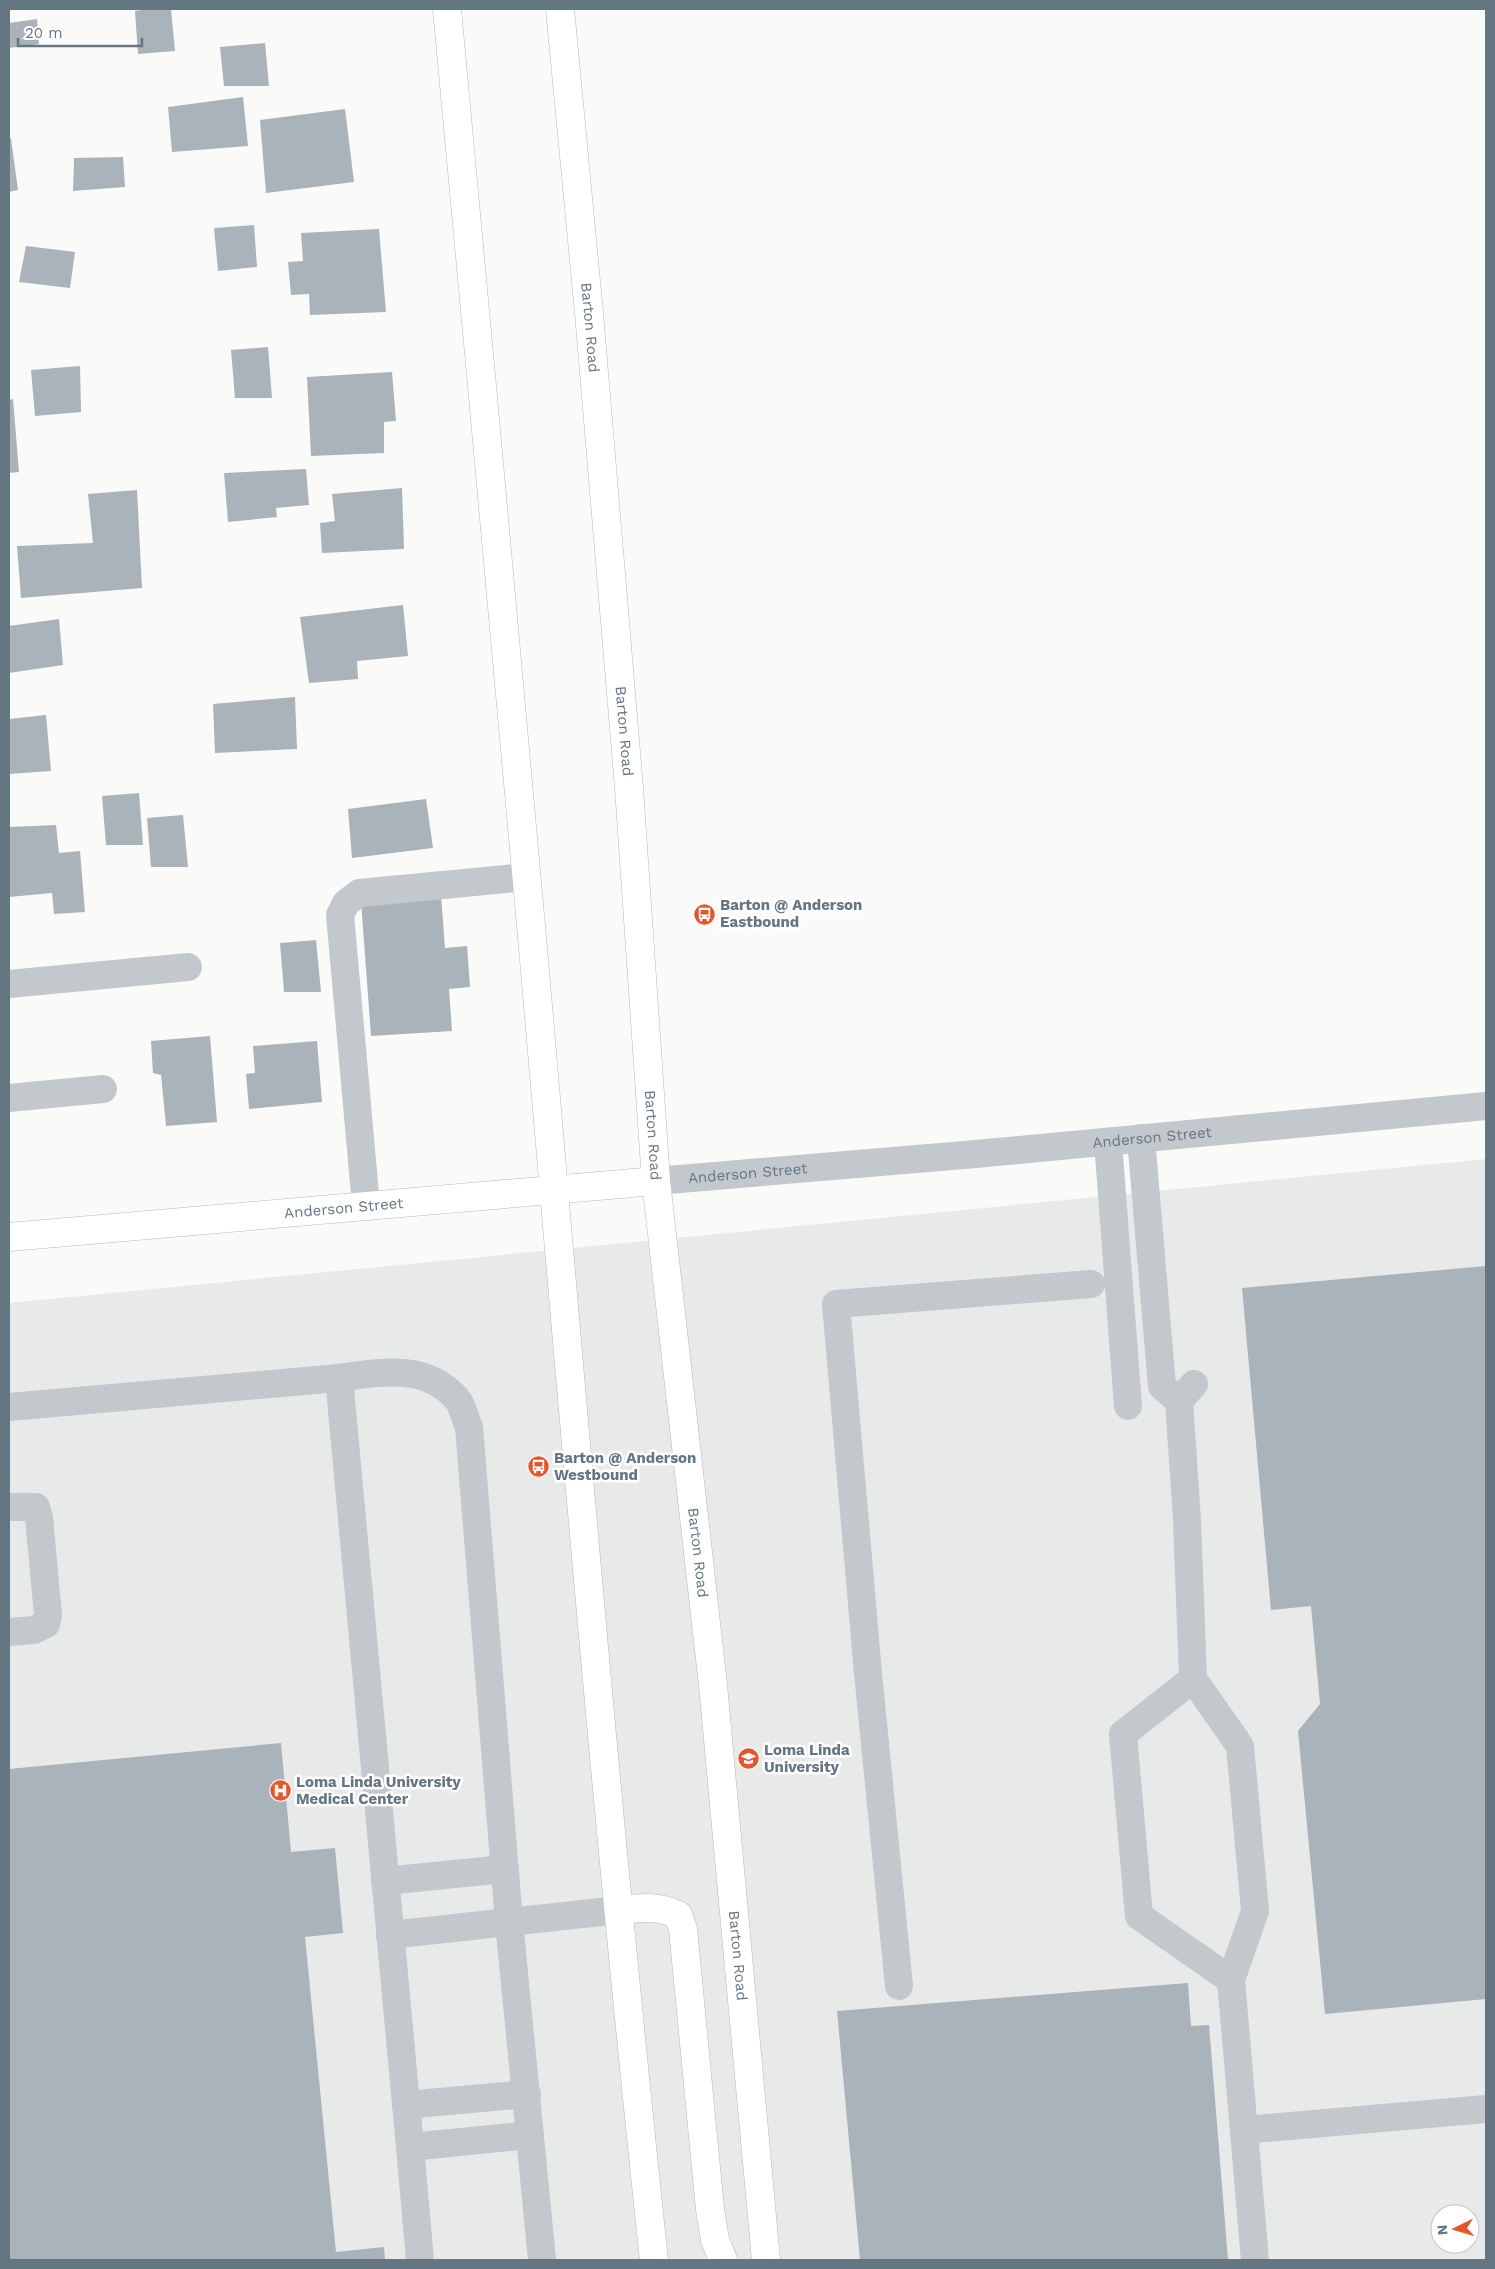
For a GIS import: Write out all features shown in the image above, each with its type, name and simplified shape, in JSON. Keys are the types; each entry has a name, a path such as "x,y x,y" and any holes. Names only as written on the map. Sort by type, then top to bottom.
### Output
{"main road":[{"path":"447,9 619,1910 654,2260"},
{"name":"Barton Road","path":"560,9 589,313 627,768 656,1180 713,1685 766,2260"},
{"name":"Anderson Street","path":"9,1237 656,1180"},
{"path":"619,1910 647,1907 665,1909 678,1915 683,1930 710,2209 715,2240 723,2260"}],"street":[{"path":"366,1205 340,915 346,903 359,893 527,877"},
{"path":"9,984 188,968"},
{"path":"9,1098 103,1089"},
{"name":"Anderson Street","path":"656,1180 1108,1142 1486,1106"},
{"path":"1141,1138 1178,1390 1187,1520 1193,1679 1240,1746 1255,1911 1232,1980 1255,2260"},
{"path":"1108,1142 1128,1406"},
{"path":"899,1986 868,1673 836,1304 1091,1284"},
{"path":"9,1407 340,1378 385,1371 428,1376 458,1399 469,1428 505,1870 542,2260"},
{"path":"340,1378 420,2260"},
{"path":"9,1507 36,1507 39,1518 48,1615 46,1624 34,1630 9,1632"},
{"path":"1193,1679 1123,1734 1139,1916 1232,1980"},
{"path":"385,1880 505,1870"},
{"path":"390,1935 619,1910"},
{"path":"406,2105 527,2094"},
{"path":"1244,2130 1486,2109"},
{"path":"410,2147 530,2135"}],"shaded area":[{"name":"Loma Linda University","path":"1486,1159 1486,2260 9,2260 9,1303"}],"building":[{"path":"171,9 175,51 138,54 135,11"},
{"path":"37,19 39,44 9,48 9,23"},
{"path":"265,43 269,86 224,86 220,47"},
{"path":"243,97 248,146 172,152 168,107"},
{"path":"345,109 354,182 266,193 260,120"},
{"path":"11,138 18,190 9,192 9,139"},
{"path":"123,157 125,187 73,191 74,158"},
{"path":"254,225 257,267 218,271 214,228"},
{"path":"379,229 386,312 310,315 309,294 291,295 288,262 303,261 301,233"},
{"path":"26,246 75,252 70,288 19,282"},
{"path":"268,347 272,398 235,398 231,350"},
{"path":"80,366 81,412 35,416 31,370"},
{"path":"392,372 396,421 384,422 384,453 311,456 307,377"},
{"path":"13,399 19,472 9,473 9,400"},
{"path":"306,469 309,505 276,508 277,517 228,522 224,473"},
{"path":"402,488 404,549 322,553 320,523 335,521 332,494"},
{"path":"137,490 142,588 21,598 17,546 93,543 88,494"},
{"path":"403,605 408,656 357,661 358,679 309,683 300,617"},
{"path":"59,619 63,665 9,673 9,626"},
{"path":"295,697 297,749 215,753 213,704"},
{"path":"46,715 51,771 9,774 9,719"},
{"path":"139,793 143,845 106,845 102,796"},
{"path":"426,799 433,848 352,858 348,809"},
{"path":"183,815 188,867 151,867 147,818"},
{"path":"56,825 59,853 80,851 85,912 54,914 52,893 9,897 9,827"},
{"path":"441,895 445,948 467,946 470,987 449,989 452,1031 371,1036 361,901"},
{"path":"316,940 321,992 284,992 280,943"},
{"path":"210,1036 217,1122 166,1126 161,1075 153,1073 151,1041"},
{"path":"317,1041 322,1102 249,1109 246,1074 255,1073 253,1046"},
{"path":"1486,1266 1486,1999 1325,2014 1298,1731 1320,1704 1311,1606 1271,1610 1242,1288"},
{"path":"281,1743 291,1852 335,1848 343,1933 305,1937 336,2252 384,2247 385,2260 9,2260 9,1769"},
{"path":"1188,1983 1191,2026 1209,2025 1228,2260 860,2260 837,2011"}],"place":[{"name":"Barton @ Anderson Eastbound","path":"704,914"},
{"name":"Barton @ Anderson Westbound","path":"538,1467"},
{"name":"Loma Linda University","path":"748,1759"},
{"name":"Loma Linda University Medical Center","path":"280,1791"}]}
